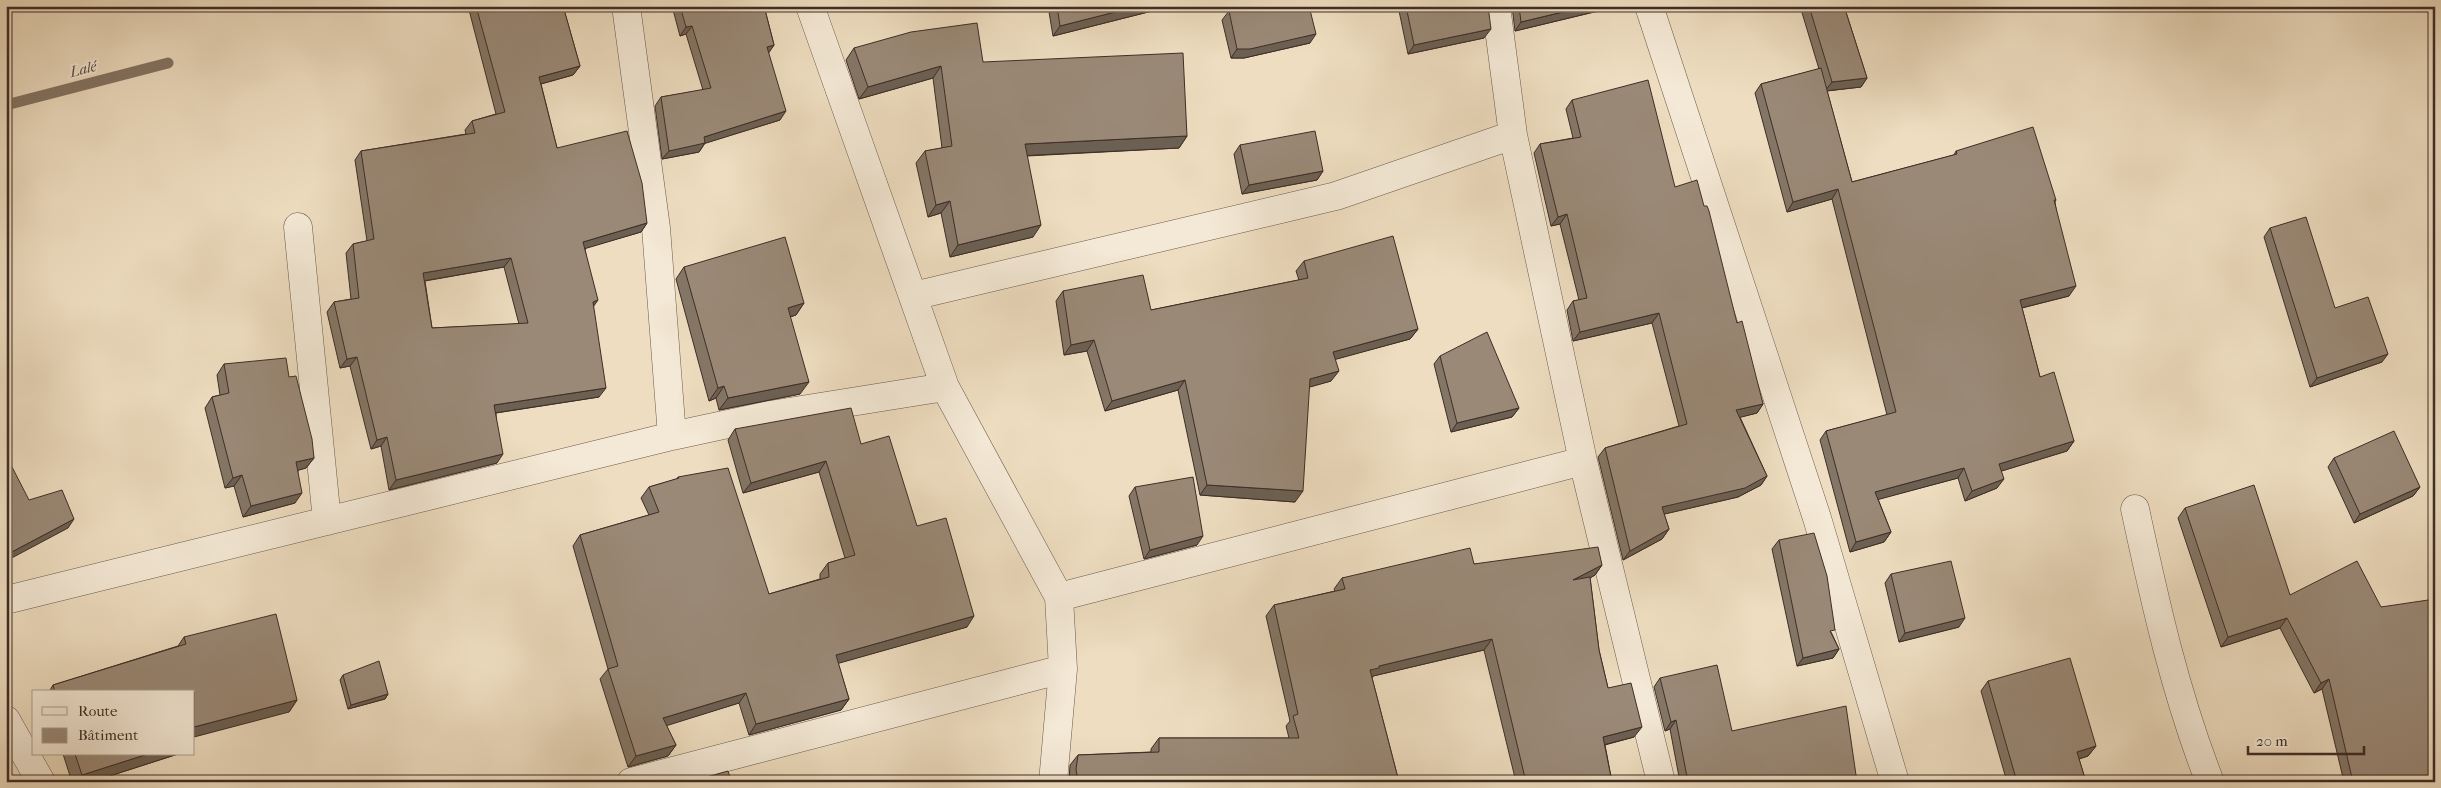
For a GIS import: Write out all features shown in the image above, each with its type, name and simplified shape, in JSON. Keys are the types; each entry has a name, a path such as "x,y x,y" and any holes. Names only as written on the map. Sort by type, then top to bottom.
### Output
{"street":[{"path":"626,6 656,228 672,436"},
{"path":"810,6 945,387 1060,597 1063,669 1053,782"},
{"path":"1496,6 1513,135 1583,461 1661,782"},
{"path":"1649,6 1817,518 1894,782"},
{"path":"913,296 1336,196 1513,135"},
{"path":"298,227 327,521"},
{"path":"6,600 672,436 770,415 945,387"},
{"path":"1060,597 1583,461"},
{"path":"2135,509 2165,645 2196,746 2210,782"},
{"path":"630,782 1063,669"},
{"path":"6,720 41,782"}],"building":[{"path":"476,6 563,6 580,66 539,77 557,148 627,131 642,183 647,223 583,242 598,300 593,302 606,388 494,405 503,454 396,480 387,437 377,440 357,357 347,359 334,302 359,298 353,244 374,239 361,151 475,133 472,121 505,112","holes":["511,258 528,323 432,328 423,273"]},
{"path":"680,6 764,6 774,45 767,47 786,111 704,137 705,143 669,151 661,97 711,88 692,26 686,27"},
{"path":"1057,6 1139,6 1060,26"},
{"path":"1249,6 1309,6 1316,34 1250,49 1237,49 1229,11"},
{"path":"1406,6 1488,6 1491,29 1414,45"},
{"path":"1519,6 1588,6 1521,22"},
{"path":"1809,6 1844,6 1867,78 1832,82"},
{"path":"977,23 983,62 1183,53 1187,136 1025,144 1041,225 958,245 950,201 936,205 925,151 952,146 941,66 868,87 854,48 911,32"},
{"path":"1821,68 1852,182 1957,154 1956,151 2033,127 2056,200 2054,200 2076,286 2020,300 2040,377 2054,372 2074,441 1999,464 2004,479 1972,491 1964,468 1875,492 1891,532 1856,542 1826,431 1896,412 1838,189 1793,202 1761,84"},
{"path":"1648,80 1675,187 1697,180 1704,206 1707,206 1709,211 1737,323 1742,321 1763,404 1736,410 1767,476 1745,488 1662,507 1669,529 1630,551 1605,448 1687,424 1659,313 1580,332 1573,301 1587,298 1567,214 1558,217 1540,144 1581,137 1572,100"},
{"path":"1315,131 1323,171 1249,185 1240,145"},
{"path":"2306,217 2335,308 2368,297 2388,354 2317,378 2270,228"},
{"path":"1393,236 1418,329 1333,352 1339,371 1310,379 1303,491 1207,485 1185,380 1112,401 1094,340 1071,345 1063,291 1143,275 1151,310 1308,278 1304,261"},
{"path":"785,237 804,303 788,308 809,382 728,398 724,386 718,388 684,267"},
{"path":"1487,332 1519,408 1457,423 1440,356"},
{"path":"286,358 289,377 296,376 312,439 314,458 296,462 302,493 251,506 242,475 233,478 212,397 229,393 224,364"},
{"path":"851,408 861,444 889,436 917,526 946,518 974,616 836,655 849,699 756,724 746,693 663,718 676,745 636,756 608,669 618,666 580,535 659,512 649,487 678,477 728,468 769,594 829,577 828,563 855,555 826,461 751,483 735,429"},
{"path":"2394,431 2420,487 2360,514 2334,458"},
{"path":"11,465 29,500 62,490 74,519 6,555 6,468"},
{"path":"1193,477 1203,536 1150,550 1135,487"},
{"path":"2254,485 2290,595 2357,561 2381,607 2435,599 2435,782 2353,782 2329,679 2321,683 2287,618 2228,637 2185,508"},
{"path":"1814,533 1827,576 1835,630 1830,631 1839,649 1803,658 1779,540"},
{"path":"1598,547 1602,565 1573,580 1590,577 1599,650 1608,688 1631,683 1642,727 1603,737 1612,782 1526,782 1492,639 1379,666 1379,668 1370,670 1399,782 1078,782 1076,769 1078,755 1159,752 1159,738 1299,738 1293,716 1298,714 1274,605 1345,589 1342,578 1470,548 1474,564"},
{"path":"1951,561 1965,618 1905,633 1891,574"},
{"path":"276,614 297,700 195,727 195,690 54,690 53,685 186,644 184,637"},
{"path":"2070,658 2096,746 2077,752 2086,782 2017,782 1988,681"},
{"path":"379,661 388,694 351,705 343,675"},
{"path":"1717,665 1732,731 1846,706 1857,782 1688,782 1676,720 1671,722 1660,678"},
{"path":"76,756 142,756 82,775"},
{"path":"728,771 732,782 689,782"}],"waterway":[{"name":"Lalé","path":"6,105 168,63"}]}
